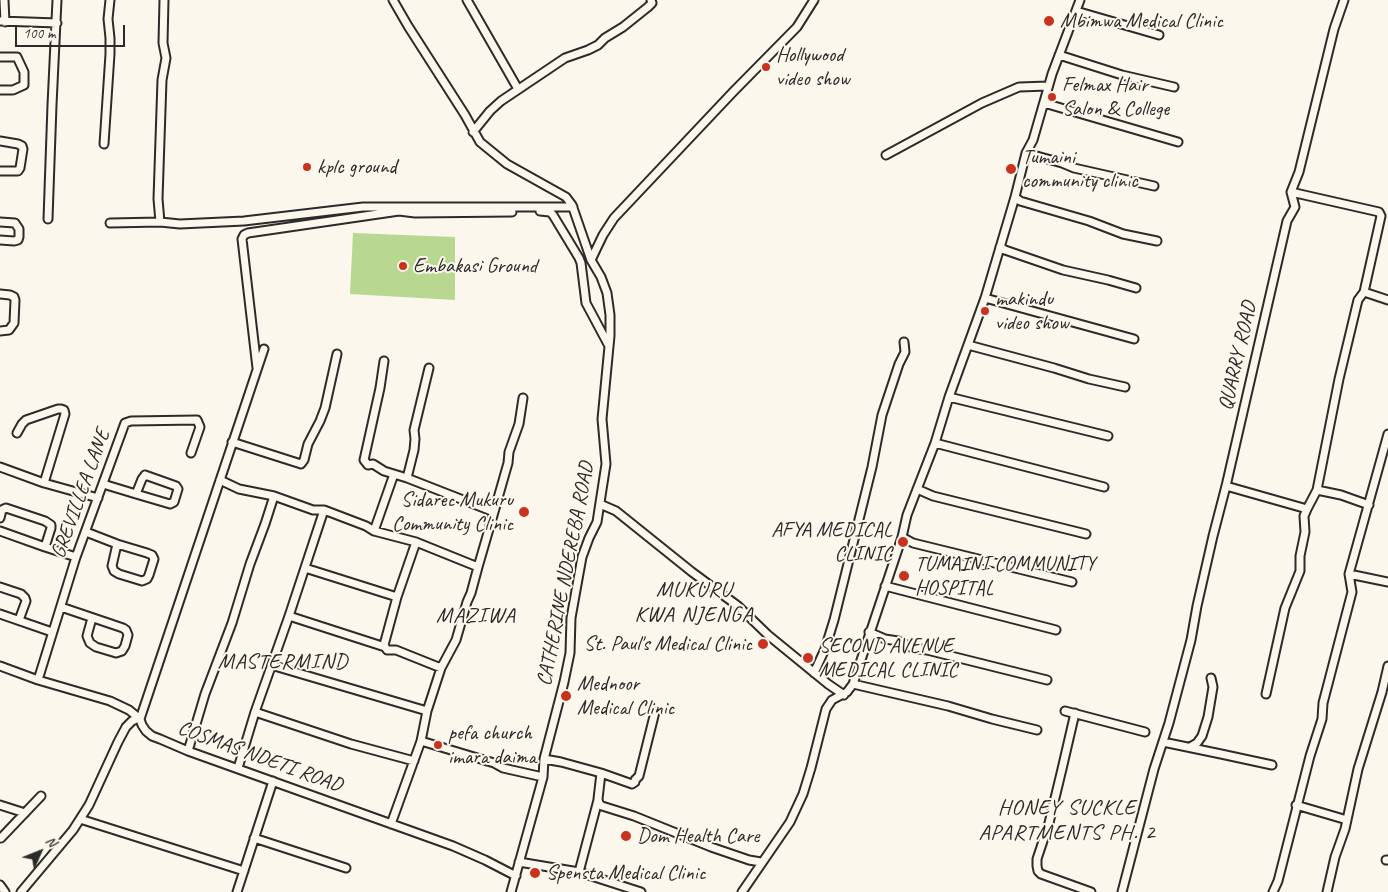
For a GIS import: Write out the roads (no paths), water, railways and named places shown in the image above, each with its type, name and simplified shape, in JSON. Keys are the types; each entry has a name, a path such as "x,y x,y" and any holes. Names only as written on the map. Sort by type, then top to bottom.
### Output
{"street":[{"path":"4,0 3,22 57,23"},
{"path":"48,219 57,0"},
{"path":"104,144 110,54 108,19 110,0"},
{"path":"160,222 158,199 162,80 166,58 163,43 164,0"},
{"path":"393,0 480,142 507,164 566,197 573,207"},
{"path":"467,0 518,89"},
{"path":"473,132 500,101 565,58 598,45 648,7 652,3 651,0"},
{"path":"591,260 614,218 797,27 814,0"},
{"path":"742,892 790,822 803,794 826,709 832,700 847,692 852,684 902,537 907,515 985,298 1016,197 1026,153 1033,140 1048,86 1080,0"},
{"name":"QUARRY ROAD","path":"1122,892 1154,769 1169,723 1191,640 1197,606 1287,221 1295,207 1291,192 1299,172 1334,29 1344,0"},
{"path":"1076,10 1159,35"},
{"path":"1059,55 1122,75 1174,87"},
{"path":"0,57 16,57 24,72 24,85 14,90 0,90"},
{"path":"886,155 982,103 1019,87 1048,86"},
{"path":"1044,103 1178,142"},
{"path":"0,141 16,143 22,146 23,149 19,170 15,172 0,171"},
{"path":"1026,153 1074,168 1154,186"},
{"path":"1266,694 1285,608 1300,571 1300,556 1306,532 1304,516 1317,490 1339,379 1358,300 1364,292 1381,216 1380,213 1291,192"},
{"path":"1016,197 1020,200 1123,234 1157,241"},
{"path":"110,223 160,222 180,224 244,221 363,207 573,207"},
{"name":"CATHERINE NDEREBA ROAD","path":"511,892 543,777 544,760 570,653 571,618 582,557 589,538 598,522 606,464 602,419 610,346 610,315 607,293 601,277 591,260 573,207"},
{"path":"257,370 242,239 244,235 399,211 415,214 550,212 579,258 586,303 610,346"},
{"path":"0,222 15,223 19,237 18,240 14,241 0,240"},
{"path":"1000,247 1063,270 1136,288"},
{"path":"1364,292 1388,300"},
{"path":"0,330 9,330 14,323 15,300 13,296 4,294"},
{"path":"985,298 1134,339"},
{"path":"814,673 826,649 834,620 872,467 882,415 899,364 905,352 904,342"},
{"path":"968,345 1089,379 1125,387"},
{"path":"24,891 73,830 89,805 126,728 136,719 140,718 264,349"},
{"path":"232,442 300,464 304,460 308,444 325,408 337,354"},
{"path":"384,361 364,460 368,465 373,464 384,471 494,512"},
{"path":"407,478 414,450 414,430 429,368"},
{"path":"949,397 1108,436"},
{"path":"391,824 414,761 441,668 456,640 471,593 508,463 509,452 519,424 523,398"},
{"path":"19,431 26,420 58,409 65,412 44,484"},
{"name":"GREVILLEA LANE","path":"38,680 76,557 124,426 128,422 197,420 200,427 191,453"},
{"path":"1273,892 1278,881 1296,805 1322,719 1323,703 1352,592 1349,574 1388,434"},
{"path":"934,443 1104,487"},
{"path":"0,467 44,484 98,498"},
{"path":"374,531 394,474"},
{"path":"103,484 136,494 170,504 174,502 178,489 175,484 145,476 142,478 136,494"},
{"path":"220,480 239,489 274,496 313,510 324,510 366,526 374,531 416,542 478,567"},
{"path":"1226,486 1307,508"},
{"path":"917,489 933,496 1086,534"},
{"path":"1317,490 1341,495 1369,505"},
{"path":"188,751 205,694 232,623 274,496"},
{"path":"600,504 616,511 738,606 768,635 814,673 844,694"},
{"path":"0,518 2,510 6,508 50,523 51,528 45,547"},
{"path":"238,768 255,712 290,616 324,510"},
{"path":"0,531 76,557"},
{"path":"86,532 152,555 154,559 147,579 142,581 114,571 112,566 117,544"},
{"path":"902,537 913,543 1072,582"},
{"path":"385,647 384,641 416,542"},
{"path":"305,568 397,597"},
{"path":"1349,574 1388,582"},
{"path":"885,586 1056,630"},
{"path":"0,587 21,594 25,598 26,601 19,620"},
{"path":"60,607 123,628 126,630 128,635 122,651 116,653 96,647 88,641 87,636 92,618"},
{"path":"0,614 52,632"},
{"path":"290,616 385,647 387,650 396,650 441,668"},
{"path":"869,632 913,648 1047,680"},
{"name":"COSMAS NDETI ROAD","path":"0,666 38,680 110,701 129,710 140,718 142,726 152,736 188,751 469,853 516,876"},
{"path":"271,666 428,711"},
{"path":"1328,892 1358,769 1382,692 1388,666"},
{"path":"1190,747 1198,743 1202,736 1208,717 1213,687 1212,678"},
{"path":"852,684 948,706 1037,730"},
{"path":"1065,711 1144,732"},
{"path":"255,712 351,744 414,761"},
{"path":"544,760 561,762 632,784 639,776 656,712"},
{"path":"1075,713 1049,823 1037,859 1037,866 1038,871 1042,874 1091,892"},
{"path":"420,741 494,763 503,768 543,777"},
{"path":"1163,742 1272,766"},
{"path":"579,872 598,799 601,773"},
{"path":"237,892 273,781"},
{"path":"1,838 41,796"},
{"path":"598,799 599,804 602,806 634,816 710,847 761,862"},
{"path":"0,804 25,813"},
{"path":"1296,805 1347,820"},
{"path":"80,819 244,871"},
{"path":"254,838 346,868"},
{"path":"519,862 579,872 641,892"},
{"path":"0,885 5,892"}],"place":[{"name":"Mbimwa Medical Clinic","path":"1049,21"},
{"name":"Hollywood video show","path":"766,67"},
{"name":"Felmax Hair Salon & College","path":"1052,97"},
{"name":"kplc ground","path":"307,167"},
{"name":"Tumaini community clinic","path":"1011,169"},
{"name":"Embakasi Ground","path":"403,266"},
{"name":"makindu video show","path":"985,311"},
{"name":"Sidarec Mukuru Community Clinic","path":"524,512"},
{"name":"AFYA MEDICAL CLINIC","path":"903,542"},
{"name":"TUMAINI COMMUNITY HOSPITAL","path":"904,576"},
{"name":"St. Paul's Medical Clinic","path":"763,644"},
{"name":"SECOND AVENUE MEDICAL CLINIC","path":"808,658"},
{"name":"Mednoor Medical Clinic","path":"566,696"},
{"name":"pefa church imara daima","path":"438,745"},
{"name":"Dom Health Care","path":"626,836"},
{"name":"Spensta Medical Clinic","path":"535,873"}],"district":[{"name":"MUKURU KWA NJENGA","path":"694,602"},
{"name":"MAZIWA","path":"476,616"},
{"name":"MASTERMIND","path":"283,662"},
{"name":"HONEY SUCKLE APARTMENTS PH. 2","path":"1067,820"}]}
